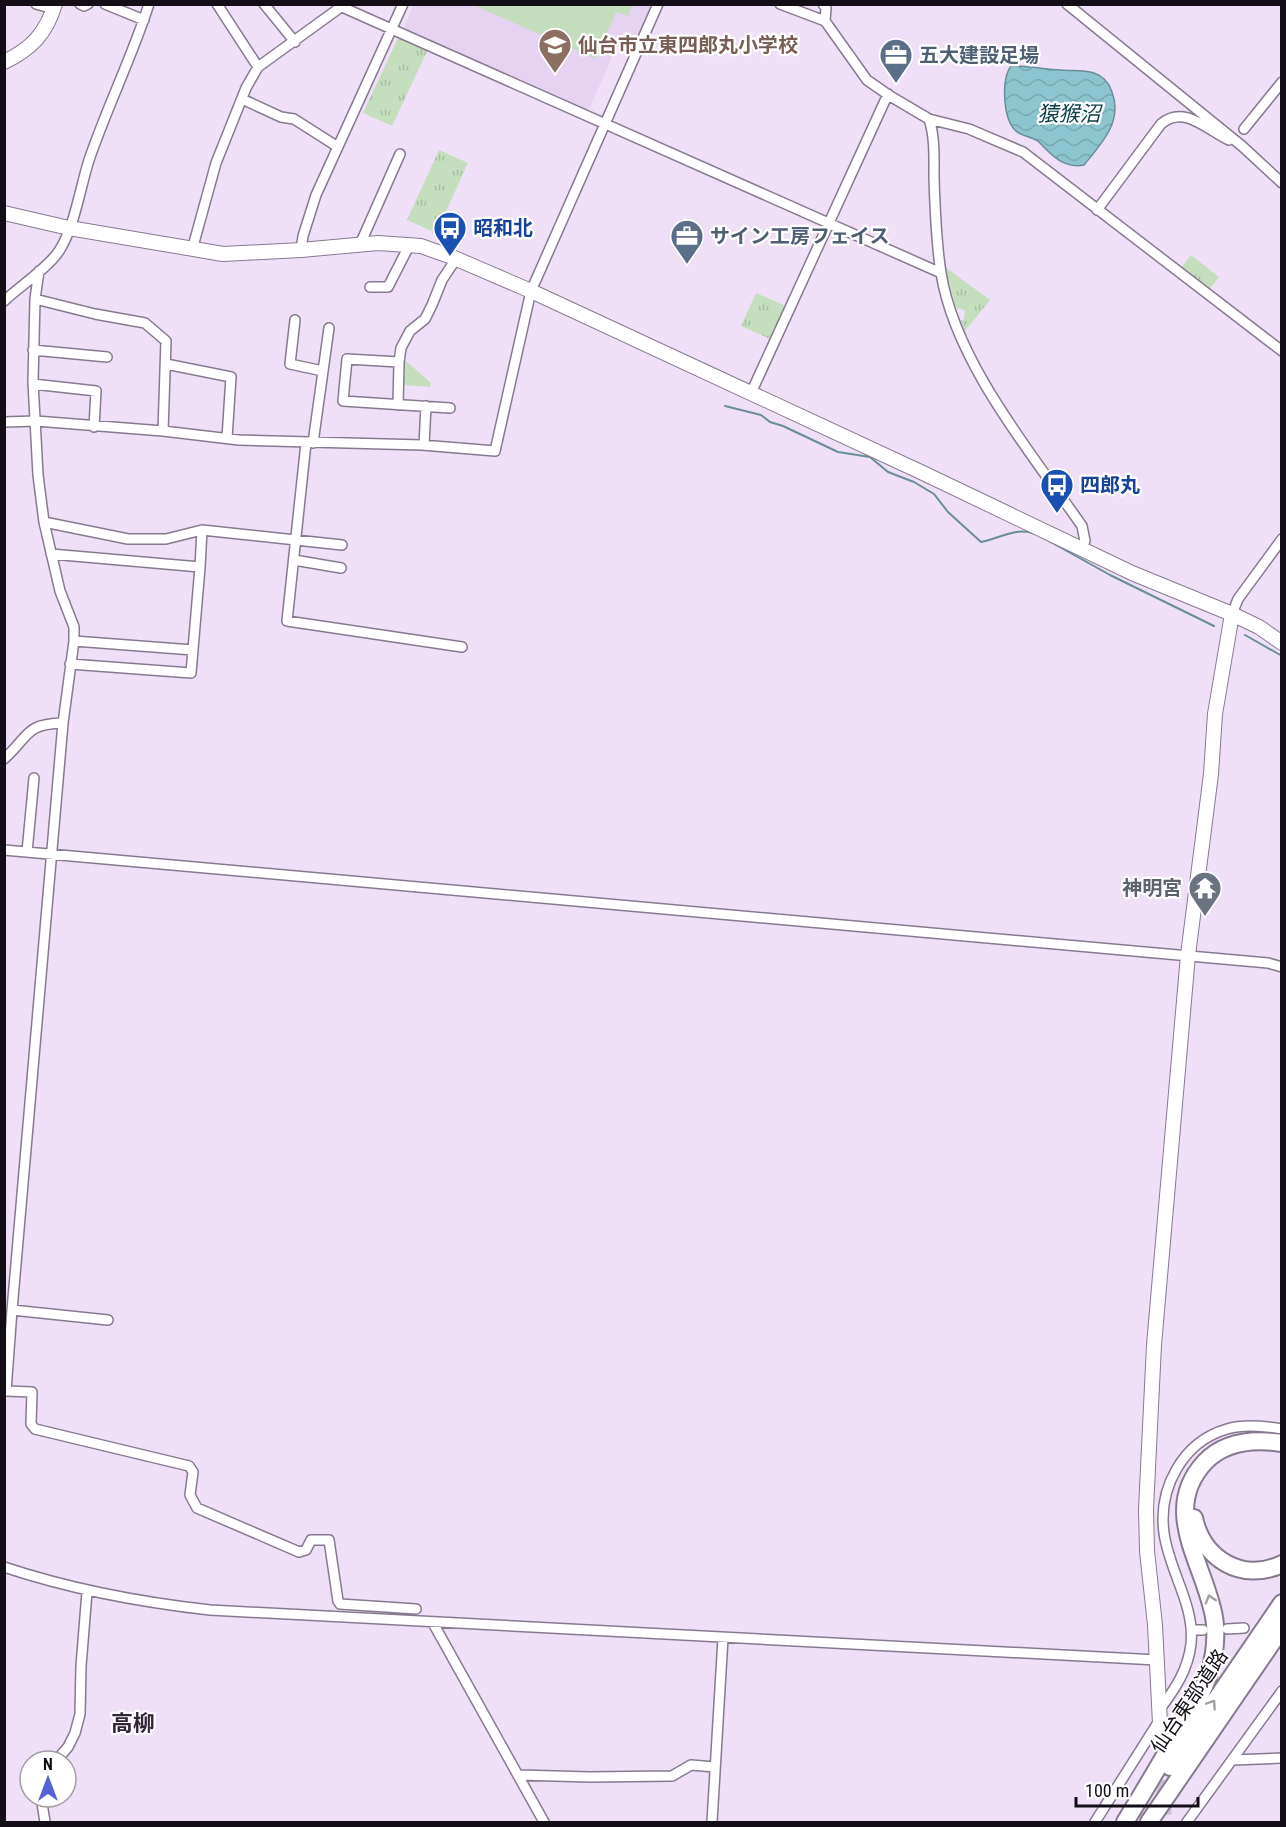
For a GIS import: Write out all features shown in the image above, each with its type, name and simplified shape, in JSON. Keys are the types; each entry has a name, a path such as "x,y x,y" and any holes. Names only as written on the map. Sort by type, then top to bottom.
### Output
{"highway":[{"path":"1125,1822 1196,1705 1210,1671 1214,1653 1213,1611 1185,1521 1186,1498 1193,1477 1207,1460 1225,1448 1247,1441 1281,1443"},
{"path":"1281,1451 1266,1449 1242,1451 1220,1461 1204,1478 1195,1497 1194,1508 1194,1518 1200,1536 1205,1545 1220,1560 1230,1565 1253,1570 1281,1564"},
{"name":"仙台東部道路","path":"1132,1822 1281,1603"},
{"name":"仙台東部道路","path":"1151,1822 1281,1628"},
{"path":"1151,1822 1281,1649"}],"street":[{"path":"4,62 24,53 37,41 54,7 36,4"},
{"path":"80,4 84,6 88,4"},
{"path":"105,4 144,20"},
{"path":"4,301 59,252 69,228 89,160 144,20 148,4"},
{"path":"216,4 258,67"},
{"path":"264,4 295,42"},
{"path":"301,250 316,195 403,4"},
{"path":"4,422 36,421 310,443 424,445 495,451 531,291 658,4"},
{"path":"780,4 825,21 867,80 929,119 969,129 1023,152 1281,351"},
{"path":"823,4 826,8 825,21"},
{"path":"1067,4 1234,140 1281,183"},
{"path":"192,250 216,163 242,99 258,67 344,6 941,273"},
{"path":"1244,129 1281,82"},
{"path":"751,393 888,94"},
{"path":"242,99 281,117 294,118 338,147"},
{"path":"1097,210 1161,124 1168,118 1175,116 1195,120 1220,136 1232,142 1234,140"},
{"path":"929,119 933,142 941,273 952,315 977,369 1082,526 1085,541 1081,549"},
{"path":"362,244 400,153"},
{"path":"4,213 69,228 224,254 362,244 421,246 531,291 1132,573 1232,614 1258,627 1281,643"},
{"path":"370,287 388,287 410,244"},
{"path":"398,405 401,348 410,331 425,318 442,280 456,259"},
{"path":"39,271 35,299 33,350 38,475 44,522 60,591 74,627 74,641 63,723 5,1391 32,1392 31,1424 34,1429 189,1466 193,1472 190,1495 197,1508 299,1552 306,1550 311,1540 329,1540 340,1604 416,1609"},
{"path":"35,299 95,315 145,323 166,341 163,431"},
{"path":"295,320 290,364 323,371"},
{"path":"328,328 310,443 287,621 462,647"},
{"path":"33,350 107,357"},
{"path":"399,362 347,359 343,401 450,408"},
{"path":"166,364 231,377 227,438"},
{"path":"33,384 96,391 94,427"},
{"path":"424,445 426,406"},
{"path":"44,522 128,539 166,539 202,530 342,545"},
{"path":"70,664 191,673 202,530"},
{"path":"1161,1743 1146,1509 1154,1345 1188,955 1210,783 1215,714 1232,614 1238,599 1281,539"},
{"path":"51,554 200,567"},
{"path":"294,560 341,568"},
{"path":"74,641 193,650"},
{"path":"4,759 28,731 36,726 63,723"},
{"path":"27,852 34,778"},
{"path":"4,850 1188,955 1268,963 1281,967"},
{"path":"12,1310 108,1320"},
{"path":"1095,1822 1182,1677 1191,1643 1191,1630 1184,1596 1164,1533 1164,1503 1168,1486 1183,1459 1193,1448 1217,1433 1239,1427 1281,1429"},
{"path":"4,1567 87,1592 158,1605 210,1610 1157,1660"},
{"path":"66,1749 75,1733 80,1714 87,1592"},
{"path":"433,1623 544,1822"},
{"path":"1227,1629 1244,1628"},
{"path":"1191,1630 1203,1630"},
{"path":"712,1822 723,1638"},
{"path":"1187,1822 1281,1691"},
{"path":"1233,1760 1281,1758"},
{"path":"519,1775 672,1776 691,1765 715,1767"}],"shaded area":[{"name":"仙台市立東四郎丸小学校","path":"413,5 654,5 639,37 624,31 588,111 404,28"}],"green space":[{"path":"633,4 628,16 616,12 596,59 473,5"},
{"path":"399,36 429,47 392,126 363,113"},
{"path":"439,150 468,163 436,233 407,220"},
{"path":"1191,255 1219,277 1209,290 1181,268"},
{"path":"945,267 990,300 965,331 961,321 964,319 965,310 956,308"},
{"path":"756,293 786,306 770,339 741,326"},
{"path":"405,360 431,383 430,387 404,385"}],"water":[{"name":"猿猴沼","path":"1011,66 1090,72 1100,76 1107,83 1115,103 1113,122 1104,140 1084,165 1065,163 1054,157 1037,141 1015,130 1008,117 1005,98 1006,80"}],"waterway":[{"path":"725,406 761,415 770,422 838,452 870,457 888,472 914,482 934,494 948,512 981,542 1014,532 1035,534"},
{"path":"1040,536 1110,575 1214,626"},
{"path":"1245,635 1282,656"}],"tunnel":[{"path":"1162,1759 1165,1822"}],"place":[{"name":"仙台市立東四郎丸小学校","path":"555,74"},
{"name":"五大建設足場","path":"896,84"},
{"name":"昭和北","path":"450,257"},
{"name":"サイン工房フェイス","path":"687,265"},
{"name":"四郎丸","path":"1057,514"},
{"name":"神明宮","path":"1205,917"}],"district":[{"name":"高柳","path":"133,1723"}]}
